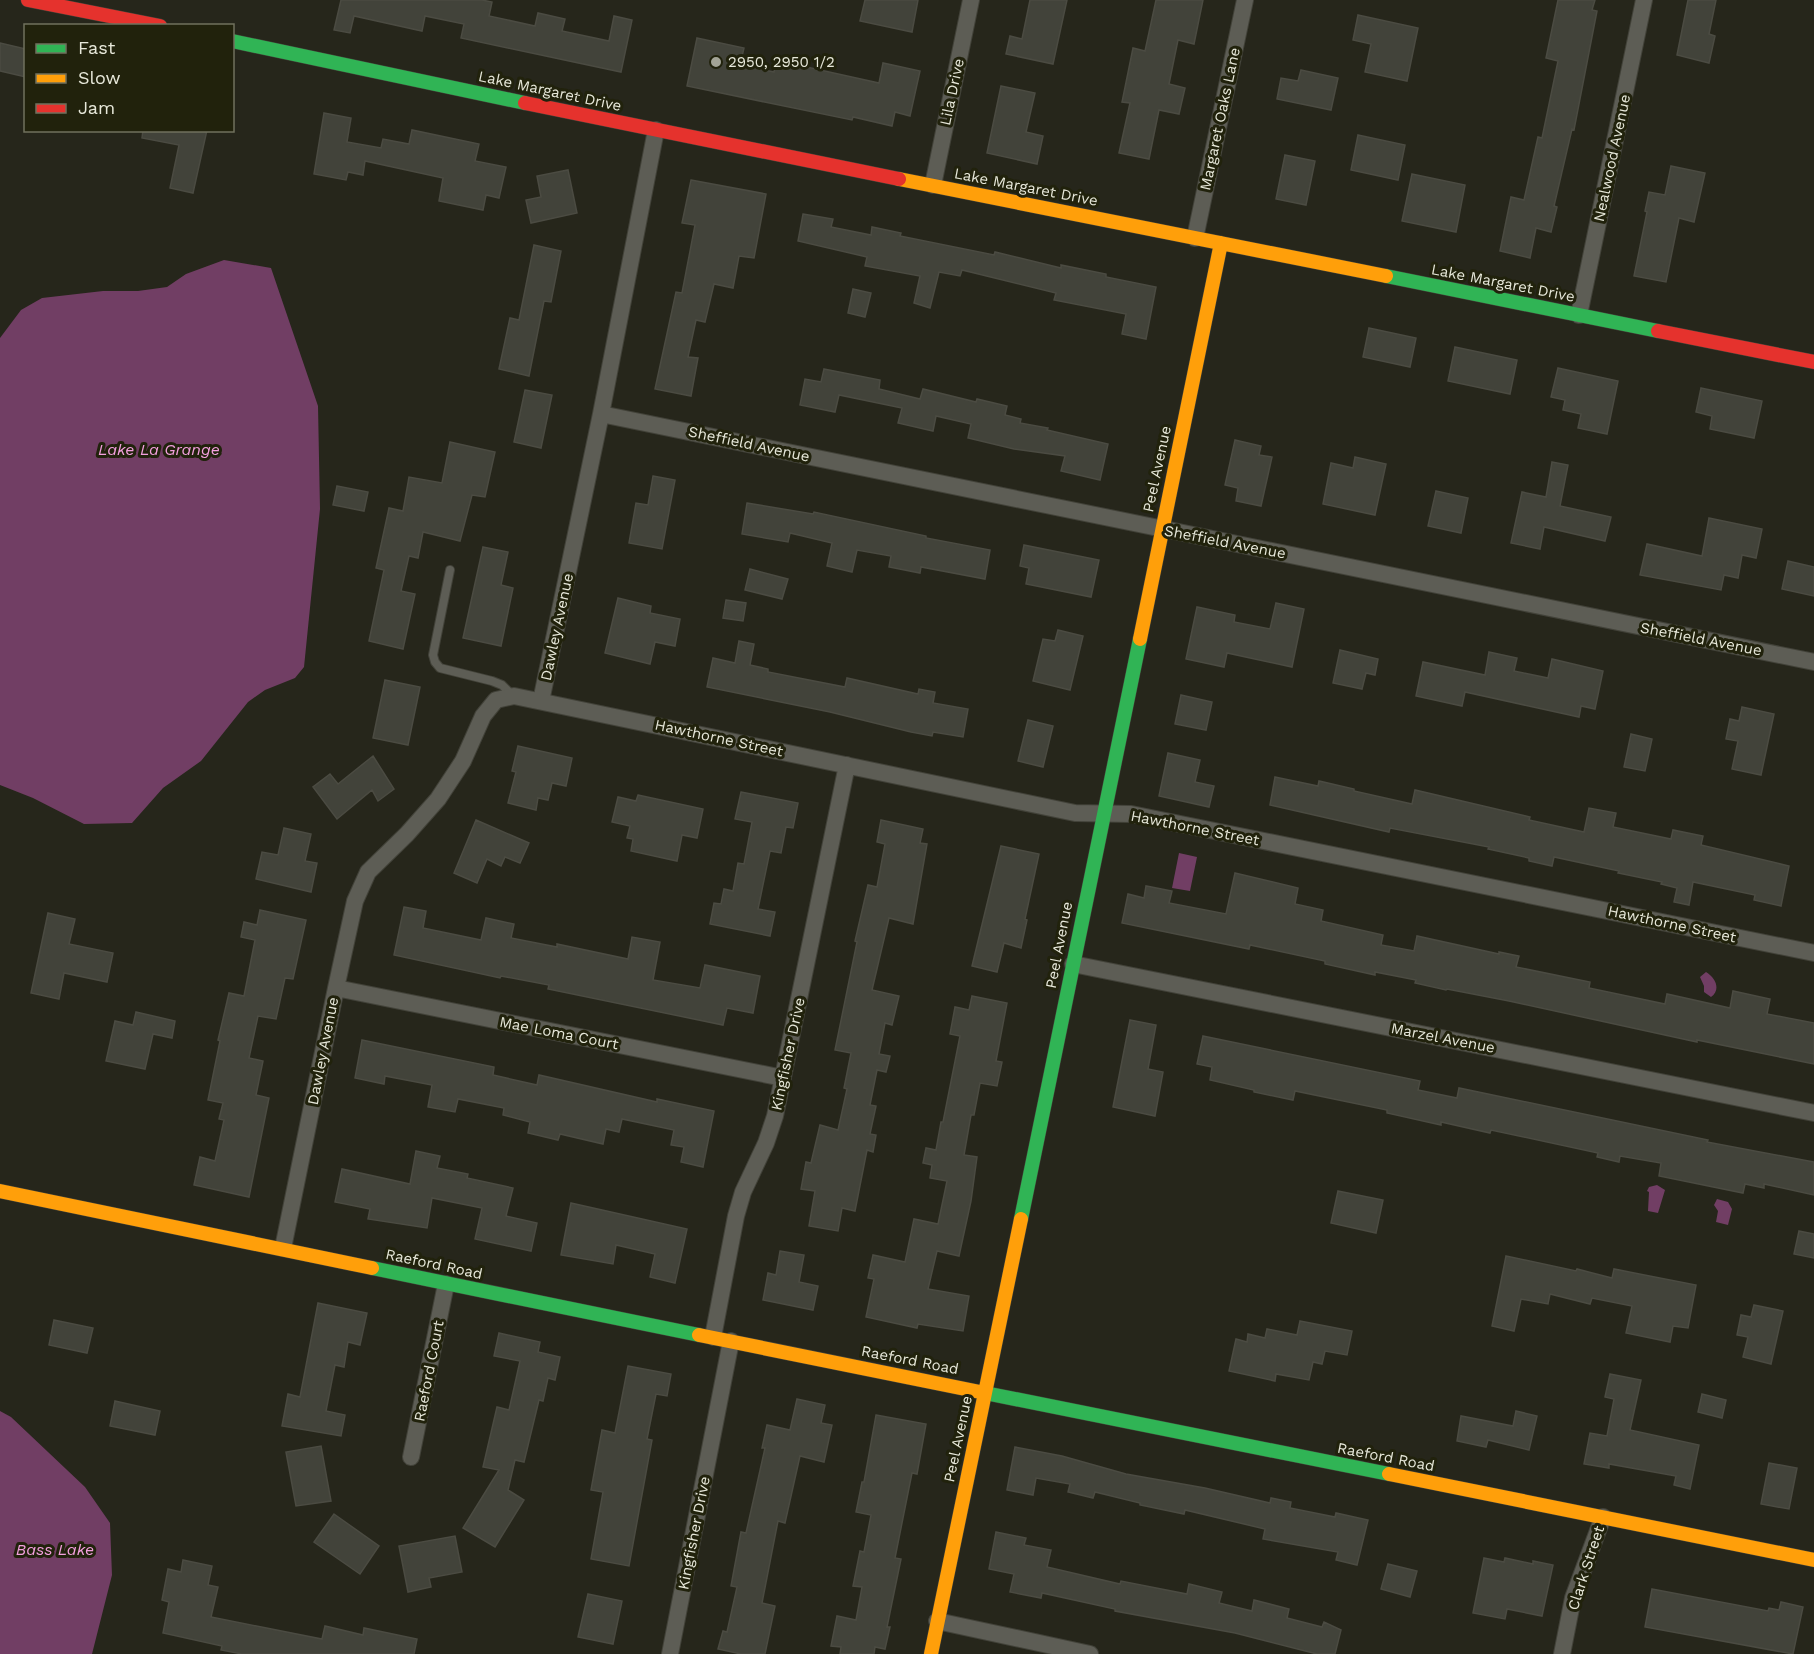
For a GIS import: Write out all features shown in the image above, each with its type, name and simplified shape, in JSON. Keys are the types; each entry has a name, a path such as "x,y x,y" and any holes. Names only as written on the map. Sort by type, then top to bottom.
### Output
{"street":[{"path":"28,0 70,3 152,24"},
{"name":"Lila Drive","path":"933,185 971,0"},
{"name":"Margaret Oaks Lane","path":"1195,238 1245,0"},
{"name":"Nealwood Avenue","path":"1579,315 1644,0"},
{"name":"Lake Margaret Drive","path":"234,41 656,130 1814,362"},
{"name":"Dawley Avenue","path":"283,1248 336,988 356,901 368,872 407,834 438,799 463,761 483,716 496,700 514,696 541,700 601,414 656,130"},
{"name":"Peel Avenue","path":"931,1654 1221,243"},
{"name":"Sheffield Avenue","path":"601,414 1814,662"},
{"name":"Hawthorne Street","path":"541,700 1075,813 1143,816 1814,953"},
{"name":"Kingfisher Drive","path":"713,1337 736,1216 743,1192 766,1143 775,1116 847,765"},
{"name":"Marzel Avenue","path":"1073,964 1814,1113"},
{"name":"Mae Loma Court","path":"336,988 783,1078"},
{"name":"Raeford Road","path":"0,1191 283,1248 446,1284 1814,1560"},
{"name":"Raeford Court","path":"411,1457 446,1284"},
{"name":"Kingfisher Drive","path":"670,1654 732,1341"},
{"name":"Clark Street","path":"1562,1654 1573,1598 1603,1517"},
{"path":"937,1621 1090,1654"}],"lane":[{"path":"450,570 434,647 435,662 440,668 502,685 514,696"}],"water":[{"name":"Lake La Grange","path":"224,260 271,268 318,406 320,509 304,667 295,678 265,690 248,702 201,761 163,788 132,823 84,824 33,798 0,785 0,338 21,310 42,298 167,287 186,274"},
{"path":"1179,853 1197,857 1190,891 1172,888"},
{"path":"1706,972 1716,984 1716,991 1711,997 1704,992 1700,977"},
{"path":"1657,1185 1665,1190 1658,1213 1648,1211 1649,1192 1647,1191 1649,1187"},
{"path":"1717,1199 1728,1202 1732,1209 1728,1225 1716,1222 1718,1211 1714,1205"},
{"name":"Bass Lake","path":"0,1411 11,1417 85,1487 110,1523 112,1575 92,1654 0,1654"}],"building":[{"path":"341,0 482,0 492,2 489,16 535,26 538,13 565,19 562,31 609,41 614,16 632,20 621,72 461,38 464,24 425,16 422,31 354,16 350,33 334,30"},
{"path":"865,0 918,0 912,32 860,21"},
{"path":"1030,0 1067,0 1053,64 1006,54 1010,36 1022,39"},
{"path":"1156,0 1203,0 1194,44 1178,40 1169,84 1185,88 1179,114 1159,110 1149,159 1119,153 1130,103 1122,102 1133,48 1145,51"},
{"path":"1558,0 1595,0 1592,10 1597,11 1574,130 1572,129 1554,206 1557,207 1551,232 1536,228 1530,258 1500,251 1511,197 1524,200 1538,137 1542,138 1558,61 1546,58"},
{"path":"1688,0 1716,0 1709,34 1715,36 1709,63 1677,55"},
{"path":"1358,15 1418,28 1407,81 1365,72 1371,44 1353,40"},
{"path":"697,38 744,48 740,65 774,72 777,59 879,83 883,63 920,71 910,116 895,112 892,126 687,86"},
{"path":"0,43 24,49 24,77 0,71"},
{"path":"1301,70 1338,78 1331,110 1277,99 1281,78 1298,81"},
{"path":"1001,86 1035,93 1026,132 1043,136 1037,164 987,153"},
{"path":"324,113 351,118 347,142 381,148 383,139 409,144 412,130 479,144 475,161 506,167 499,198 486,195 483,210 439,201 443,178 365,161 363,175 348,172 346,180 314,174"},
{"path":"143,132 207,132 193,193 170,188 179,145 142,138"},
{"path":"1358,135 1405,145 1398,180 1351,170"},
{"path":"1285,155 1315,161 1306,205 1276,199"},
{"path":"1671,166 1705,173 1694,222 1679,218 1666,282 1634,276 1649,192 1665,195"},
{"path":"568,170 577,213 531,223 526,200 541,197 537,176"},
{"path":"1412,174 1465,185 1456,232 1402,221"},
{"path":"691,180 766,194 754,258 739,256 733,288 714,284 705,322 696,320 688,357 698,358 691,396 655,389 676,292 682,293 695,225 682,223"},
{"path":"803,214 833,219 831,227 871,235 872,227 901,233 900,236 994,255 995,252 1061,268 1061,265 1156,287 1146,339 1122,334 1126,314 1054,300 1056,293 962,270 960,276 939,272 930,308 914,303 920,276 865,266 867,257 798,241"},
{"path":"534,245 561,251 551,302 544,301 529,376 499,369 510,318 519,320"},
{"path":"853,289 871,293 865,317 848,313"},
{"path":"1369,328 1416,338 1410,367 1363,357"},
{"path":"1455,347 1517,360 1510,394 1448,381"},
{"path":"1558,368 1618,381 1607,434 1578,428 1581,414 1563,410 1565,400 1551,397"},
{"path":"824,369 880,380 879,389 920,399 923,389 976,402 977,399 1007,406 1005,415 1021,419 1020,423 1108,444 1100,480 1061,471 1065,456 1014,449 968,438 971,424 936,416 933,431 898,423 902,408 839,395 835,412 800,405 805,379 821,382"},
{"path":"1701,388 1762,401 1754,438 1710,429 1712,416 1696,412"},
{"path":"525,390 552,395 541,448 514,442"},
{"path":"1235,440 1261,446 1259,455 1272,457 1261,506 1236,501 1238,488 1225,485"},
{"path":"450,442 495,452 485,497 472,495 460,541 423,532 418,558 409,556 401,591 415,594 403,649 369,641 384,570 376,568 389,508 403,511 409,477 442,483"},
{"path":"1355,457 1386,464 1375,515 1323,504 1331,463 1353,468"},
{"path":"1552,462 1568,465 1560,506 1611,517 1605,541 1544,527 1540,549 1511,543 1522,492 1546,497"},
{"path":"653,476 675,480 662,549 629,543 636,503 648,505"},
{"path":"337,486 368,492 364,511 333,505"},
{"path":"1436,491 1468,498 1461,533 1428,526"},
{"path":"747,503 813,514 814,512 990,550 985,579 921,567 920,573 889,567 891,556 857,550 852,572 827,566 832,543 790,533 788,542 742,534"},
{"path":"1709,518 1762,529 1756,558 1742,555 1738,578 1724,575 1721,590 1640,575 1647,544 1702,556"},
{"path":"1024,545 1099,560 1091,597 1026,584 1029,568 1020,566"},
{"path":"483,547 508,552 501,585 513,588 501,646 463,638"},
{"path":"1788,561 1814,567 1814,596 1782,589"},
{"path":"750,569 788,579 782,599 745,590"},
{"path":"618,598 651,606 650,613 680,619 675,646 655,642 650,664 605,653"},
{"path":"726,600 746,603 743,621 723,618"},
{"path":"1276,603 1304,609 1292,667 1227,653 1224,667 1186,659 1197,607 1235,615 1234,622 1270,629"},
{"path":"1058,630 1083,636 1070,690 1033,681 1043,639 1055,641"},
{"path":"739,641 754,644 750,665 768,669 768,672 845,687 847,678 918,694 919,689 935,692 933,703 968,709 963,737 933,732 932,736 911,732 830,712 707,687 713,658 735,663"},
{"path":"1340,650 1378,659 1375,675 1366,673 1362,689 1333,683"},
{"path":"1489,652 1517,658 1514,671 1548,678 1552,659 1603,671 1595,709 1581,706 1579,717 1465,692 1462,706 1416,696 1423,662 1485,675"},
{"path":"385,680 420,687 408,745 373,738"},
{"path":"1181,695 1212,702 1206,730 1175,724"},
{"path":"1742,707 1774,714 1761,775 1732,769 1738,741 1726,739 1730,719 1739,721"},
{"path":"1028,720 1053,726 1043,767 1018,761"},
{"path":"1631,734 1652,739 1645,771 1624,767"},
{"path":"518,746 572,758 566,786 552,783 548,800 538,798 536,810 508,803 516,772 512,771"},
{"path":"1168,753 1200,760 1195,782 1214,786 1209,807 1159,796"},
{"path":"373,756 394,789 378,801 372,790 337,819 313,787 330,774 338,784"},
{"path":"1275,777 1318,786 1319,781 1412,804 1415,790 1584,832 1589,808 1616,813 1613,827 1671,839 1673,830 1703,836 1701,845 1789,866 1781,906 1754,900 1755,895 1693,882 1689,905 1674,902 1677,888 1661,884 1662,882 1618,873 1619,871 1554,857 1552,866 1529,861 1529,858 1488,849 1489,847 1390,828 1389,832 1270,805"},
{"path":"741,792 798,803 793,828 786,827 781,853 770,851 758,909 775,912 770,936 710,924 714,903 721,904 724,889 733,891 738,863 744,864 752,822 735,819"},
{"path":"638,795 703,809 697,838 682,835 677,861 631,851 633,839 627,838 630,826 612,822 618,797 636,801"},
{"path":"476,820 529,843 520,863 505,857 501,866 487,859 477,883 454,873"},
{"path":"881,820 923,829 920,843 927,844 913,924 889,918 872,990 899,996 892,1025 885,1023 879,1054 890,1056 886,1072 877,1070 870,1105 876,1106 870,1134 876,1135 873,1152 867,1150 855,1211 842,1208 838,1231 809,1226 815,1191 801,1189 806,1162 811,1163 820,1125 838,1130 847,1089 844,1088 851,1053 835,1050 868,885 877,887 885,844 877,842"},
{"path":"284,828 311,834 305,861 317,863 311,892 256,879 262,852 278,855"},
{"path":"1001,846 1039,854 1021,948 1004,943 997,972 972,966"},
{"path":"1235,873 1298,888 1295,904 1323,910 1321,921 1383,935 1381,945 1414,951 1417,936 1499,954 1499,952 1519,956 1516,967 1590,982 1589,988 1665,1004 1667,994 1730,1008 1733,991 1770,999 1767,1014 1814,1023 1814,1064 1446,990 1415,983 1416,980 1375,972 1375,975 1325,964 1325,961 1250,945 1249,949 1122,923 1128,894 1144,898 1146,886 1172,891 1169,903 1226,914"},
{"path":"404,907 426,911 423,928 481,940 486,918 514,924 511,938 557,947 557,944 628,959 632,937 660,942 653,980 700,988 705,965 760,976 753,1013 727,1008 723,1025 548,989 549,985 501,976 500,978 394,955"},
{"path":"260,910 306,920 293,979 285,978 276,1019 258,1016 249,1058 263,1061 256,1095 269,1098 249,1197 194,1185 200,1157 215,1161 224,1120 219,1119 223,1103 208,1100 220,1041 218,1040 229,993 244,996 255,940 241,937 244,922 257,925"},
{"path":"48,913 75,919 69,944 113,953 107,982 64,973 59,999 31,993"},
{"path":"972,996 1007,1003 996,1061 1002,1062 997,1086 980,1083 974,1115 971,1115 964,1155 977,1157 971,1201 959,1256 937,1251 928,1289 969,1296 963,1331 918,1324 917,1328 866,1317 874,1279 868,1278 873,1255 905,1262 914,1219 938,1224 947,1181 930,1178 932,1165 923,1163 926,1148 936,1150 941,1122 943,1122 960,1036 950,1034 955,1007 969,1010"},
{"path":"136,1012 175,1021 172,1038 153,1034 145,1069 106,1061 115,1021 133,1025"},
{"path":"1130,1020 1156,1025 1148,1069 1163,1072 1155,1116 1113,1107"},
{"path":"1203,1036 1420,1081 1418,1090 1457,1098 1459,1088 1708,1140 1707,1142 1814,1162 1814,1195 1764,1184 1764,1188 1745,1184 1743,1193 1659,1176 1661,1163 1620,1156 1619,1162 1597,1157 1598,1153 1491,1130 1490,1133 1441,1122 1441,1125 1387,1113 1387,1110 1295,1091 1293,1100 1254,1092 1254,1090 1210,1080 1212,1067 1197,1064"},
{"path":"362,1040 494,1067 493,1075 537,1085 539,1075 657,1102 657,1099 714,1111 703,1167 681,1162 684,1147 671,1145 674,1130 622,1119 619,1132 606,1129 603,1144 560,1134 558,1140 528,1133 530,1122 503,1115 504,1108 458,1099 455,1112 428,1107 432,1085 385,1076 384,1084 355,1078"},
{"path":"416,1151 440,1156 437,1168 468,1174 467,1178 513,1188 506,1216 537,1223 531,1251 475,1239 482,1208 432,1198 427,1228 368,1219 370,1209 335,1202 342,1169 410,1184"},
{"path":"1338,1191 1383,1200 1376,1233 1331,1223"},
{"path":"571,1203 687,1229 675,1283 650,1277 655,1254 616,1245 613,1264 561,1255"},
{"path":"1799,1231 1814,1234 1814,1258 1794,1254"},
{"path":"780,1251 804,1255 799,1282 818,1286 813,1310 763,1300 768,1273 776,1275"},
{"path":"1506,1256 1612,1278 1614,1269 1696,1285 1688,1328 1673,1326 1670,1342 1626,1333 1632,1306 1592,1298 1590,1304 1550,1294 1548,1304 1521,1299 1514,1331 1492,1326"},
{"path":"318,1303 367,1313 360,1345 348,1342 344,1367 335,1365 326,1411 345,1415 341,1436 282,1426 288,1394 300,1397"},
{"path":"1754,1305 1783,1311 1771,1364 1743,1357 1748,1337 1737,1335 1741,1315 1751,1317"},
{"path":"54,1320 93,1328 87,1353 49,1345"},
{"path":"1300,1321 1352,1331 1347,1355 1325,1351 1322,1364 1313,1362 1309,1380 1276,1374 1275,1381 1229,1371 1236,1339 1247,1342 1248,1334 1265,1338 1267,1329 1297,1335"},
{"path":"499,1333 540,1342 538,1352 560,1357 555,1380 548,1378 543,1401 539,1400 524,1462 515,1460 508,1490 524,1500 495,1547 463,1528 499,1470 483,1467 497,1407 509,1410 520,1361 494,1356"},
{"path":"628,1366 671,1374 667,1396 656,1394 647,1439 652,1440 629,1566 591,1559 603,1492 591,1490 602,1430 615,1433"},
{"path":"1610,1374 1641,1380 1630,1430 1699,1445 1690,1489 1674,1485 1676,1476 1609,1464 1609,1468 1584,1464 1590,1433 1607,1436 1614,1399 1605,1397"},
{"path":"1702,1394 1726,1400 1722,1418 1698,1412"},
{"path":"797,1399 825,1405 821,1423 832,1425 824,1462 800,1456 785,1523 778,1521 762,1603 775,1606 765,1654 741,1654 718,1649 723,1631 727,1632 737,1587 731,1586 741,1532 746,1533 765,1448 762,1448 767,1425 790,1430"},
{"path":"115,1401 160,1411 155,1435 110,1426"},
{"path":"1516,1411 1537,1416 1529,1450 1488,1440 1486,1447 1457,1441 1461,1416 1513,1426"},
{"path":"876,1415 926,1424 917,1474 912,1473 895,1558 901,1559 887,1627 890,1627 885,1649 875,1647 874,1654 840,1654 841,1647 831,1646 837,1616 856,1620 862,1587 853,1586 860,1551 864,1552 871,1515 856,1512"},
{"path":"321,1446 331,1501 296,1506 286,1452"},
{"path":"1015,1447 1062,1456 1126,1474 1205,1488 1270,1503 1271,1498 1291,1502 1290,1508 1335,1517 1336,1513 1368,1520 1357,1565 1336,1560 1338,1552 1263,1539 1265,1529 1185,1510 1184,1514 1140,1505 1140,1503 1095,1492 1093,1498 1068,1492 1070,1484 1036,1478 1033,1495 1007,1490"},
{"path":"1769,1463 1797,1468 1789,1509 1761,1504"},
{"path":"334,1514 379,1546 360,1574 314,1542"},
{"path":"996,1532 1026,1538 1024,1545 1051,1550 1047,1567 1120,1584 1121,1581 1187,1594 1189,1584 1222,1592 1219,1603 1252,1611 1254,1600 1289,1609 1287,1618 1322,1627 1324,1622 1341,1630 1335,1654 1317,1654 1235,1633 1115,1611 1115,1609 1042,1593 1041,1598 1010,1592 1014,1574 989,1569"},
{"path":"455,1536 462,1572 429,1578 431,1587 408,1592 399,1546"},
{"path":"1484,1558 1504,1562 1505,1558 1533,1564 1533,1561 1553,1565 1542,1616 1507,1609 1505,1619 1473,1613"},
{"path":"183,1560 212,1566 208,1585 218,1587 211,1617 322,1639 325,1626 363,1635 364,1628 417,1639 414,1654 242,1654 221,1650 222,1646 163,1633 169,1602 162,1600 168,1569 181,1572"},
{"path":"1388,1564 1417,1571 1410,1597 1381,1589"},
{"path":"1652,1589 1768,1611 1769,1608 1779,1610 1781,1602 1803,1607 1793,1654 1645,1627"},
{"path":"588,1594 622,1601 613,1644 578,1637"}],"traffic: fast":[{"path":"234,41 525,103"},
{"path":"1386,276 1658,331"},
{"path":"1021,1219 1140,639"},
{"path":"372,1268 699,1335"},
{"path":"985,1393 1389,1474"}],"traffic: slow":[{"path":"899,179 1386,276"},
{"path":"1140,639 1221,243"},
{"path":"0,1191 372,1268"},
{"path":"931,1654 1021,1219"},
{"path":"699,1335 985,1393"},
{"path":"1389,1474 1814,1560"}],"traffic: jam":[{"path":"28,0 150,24"},
{"path":"525,103 899,179"},
{"path":"1658,331 1814,362"}],"place":[{"name":"2950, 2950 1/2","path":"716,62"}]}
